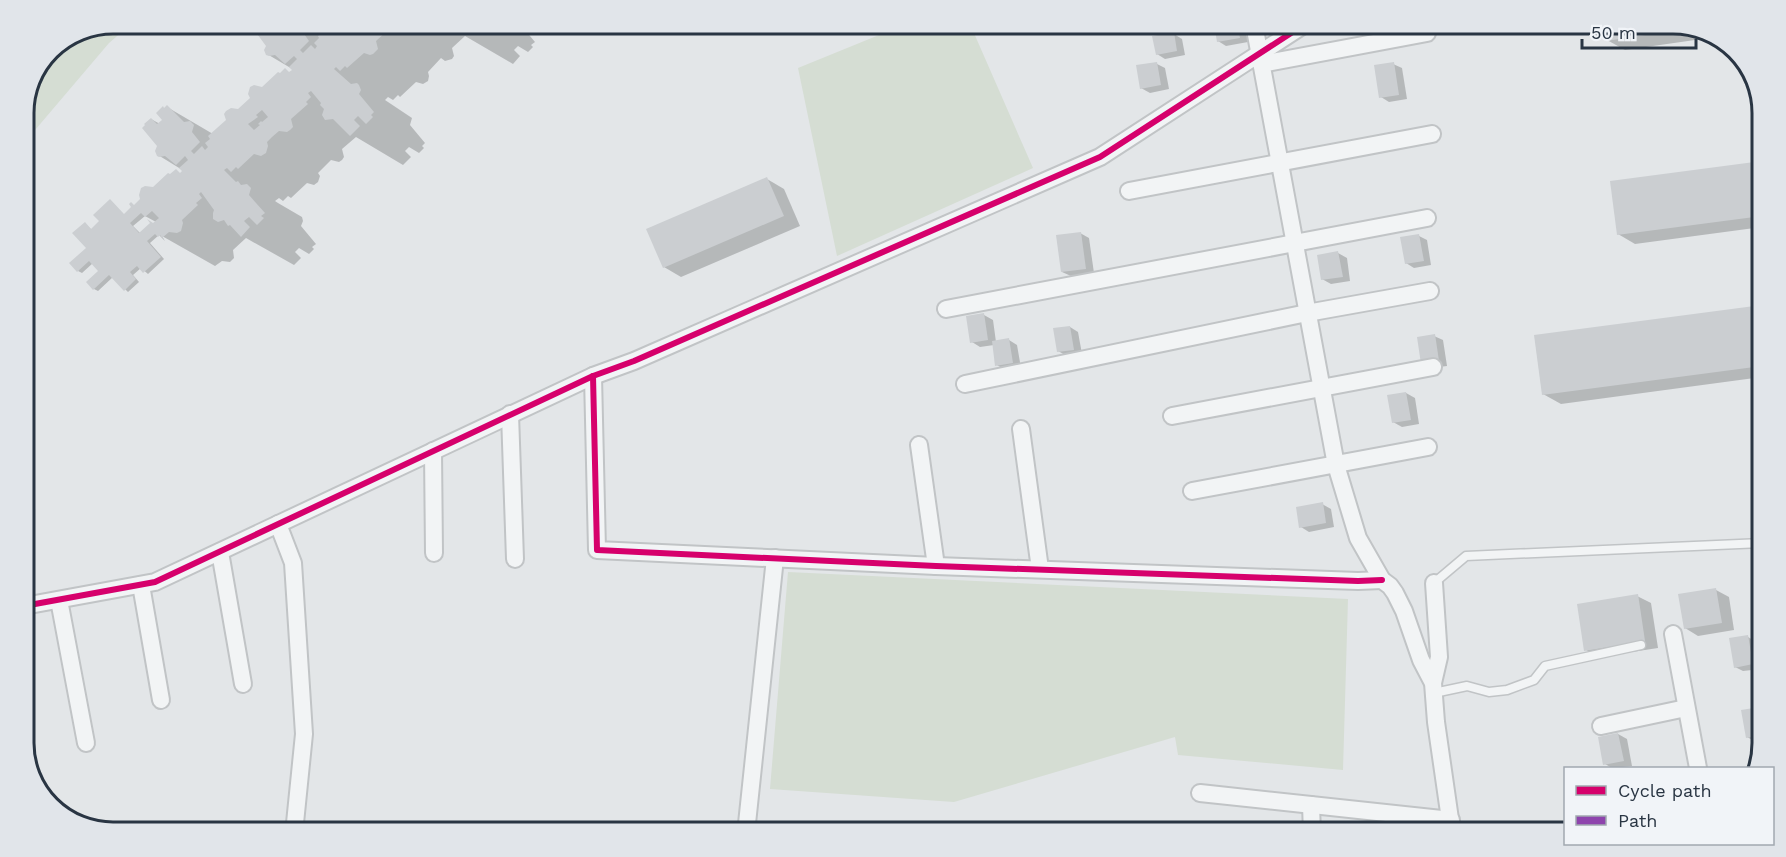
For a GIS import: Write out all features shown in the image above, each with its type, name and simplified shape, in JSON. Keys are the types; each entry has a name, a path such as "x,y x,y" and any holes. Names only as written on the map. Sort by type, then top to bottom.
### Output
{"street":[{"path":"1256,34 1336,465 1358,538 1382,580 1390,586 1404,611 1434,688"},
{"path":"35,604 155,582 593,376 634,361 1100,157 1260,58 1292,34"},
{"path":"1260,58 1420,34"},
{"path":"1129,191 1432,134"},
{"path":"946,309 1427,218"},
{"path":"965,384 1430,291"},
{"path":"1172,416 1433,367"},
{"path":"593,376 597,550 1040,570 1382,580"},
{"path":"510,414 515,559"},
{"path":"1021,429 1040,570"},
{"path":"919,445 936,566"},
{"path":"1192,491 1428,447"},
{"path":"433,451 434,553"},
{"path":"279,524 293,563 304,734 295,822"},
{"path":"220,552 243,684"},
{"path":"748,822 775,558"},
{"path":"1434,584 1439,657 1434,688 1436,723 1451,822"},
{"path":"141,585 161,699"},
{"path":"59,600 86,743"},
{"path":"1673,634 1698,767"},
{"path":"1601,726 1686,708"},
{"path":"1200,793 1311,805 1425,822"},
{"path":"1311,805 1312,822"}],"lane":[{"path":"1434,584 1466,556 1752,543"},
{"path":"1434,688 1467,687 1490,692 1507,690 1534,680 1545,666 1641,645"}],"shaded area":[{"path":"119,34 109,43 35,130 37,93 51,65 83,40"},
{"path":"881,34 974,34 1033,168 837,256 798,68"},
{"path":"788,572 1348,599 1343,770 1178,755 1175,737 954,802 770,789"}],"building":[{"path":"257,34 304,34 309,41 300,50 303,53 311,45 315,49 317,46 314,43 320,34 384,34 376,41 378,49 373,54 364,53 347,68 345,66 340,71 336,67 334,69 351,84 359,85 361,90 359,94 374,112 371,115 373,117 366,124 358,116 354,120 360,126 350,136 333,119 325,120 322,115 324,109 311,91 308,93 311,97 306,102 308,104 291,119 293,127 287,132 279,131 272,137 267,142 266,153 261,156 254,154 238,169 236,167 231,172 227,168 224,170 236,182 238,181 241,185 247,184 251,188 249,195 265,213 261,216 264,218 257,225 249,217 244,221 250,227 241,237 224,220 218,222 213,219 214,210 201,192 199,194 202,198 196,203 198,205 182,220 181,231 169,232 162,238 155,234 147,241 161,257 143,273 137,266 130,272 136,279 124,291 109,275 93,290 86,282 98,271 89,261 77,272 69,263 86,248 72,233 85,222 91,229 99,221 93,215 110,199 124,214 131,207 129,204 131,202 134,205 140,199 141,188 153,187 176,169 180,173 182,171 179,168 188,160 185,156 176,165 165,156 157,156 155,151 157,146 142,128 144,124 151,118 157,124 162,120 156,113 167,105 184,122 190,121 194,125 192,132 200,142 191,151 194,154 202,146 205,150 208,147 205,143 210,139 208,136 226,120 224,114 226,111 231,108 238,109 250,98 248,94 250,87 254,85 262,87 285,68 289,72 292,70 289,67 297,59 294,56 285,64 275,55 266,55 264,50 266,46","holes":["262,110 268,117 261,121 254,130 248,124 258,117 256,115","152,211 159,218 153,223 147,219 150,223 139,233 130,223 141,213 145,217"]},
{"path":"1174,34 1177,51 1156,55 1152,36"},
{"path":"1216,34 1239,34 1240,38 1217,42"},
{"path":"1605,34 1652,34 1606,41"},
{"path":"1157,62 1161,85 1140,89 1136,65"},
{"path":"1394,62 1399,95 1379,98 1374,65"},
{"path":"1751,162 1751,217 1617,235 1610,181"},
{"path":"767,177 784,216 663,268 646,229"},
{"path":"1081,232 1086,269 1061,272 1056,235"},
{"path":"1419,234 1424,261 1405,264 1400,237"},
{"path":"1338,251 1343,277 1321,280 1317,255"},
{"path":"1751,306 1751,367 1542,395 1534,335"},
{"path":"984,313 988,340 970,343 966,316"},
{"path":"1070,326 1074,350 1057,352 1053,328"},
{"path":"1435,334 1439,361 1421,364 1417,337"},
{"path":"1009,338 1013,363 995,366 992,341"},
{"path":"1406,392 1411,420 1392,423 1387,395"},
{"path":"1323,502 1326,523 1299,528 1296,507"},
{"path":"1716,588 1722,623 1684,629 1678,594"},
{"path":"1638,594 1645,641 1584,651 1577,604"},
{"path":"1748,635 1752,664 1734,668 1729,638"},
{"path":"1752,708 1752,737 1746,738 1741,710"},
{"path":"1618,733 1624,761 1603,765 1598,737"}],"cycle path":[{"path":"35,604 155,582 593,376 634,361 1100,157 1290,34"},
{"path":"593,376 597,550 936,566 1382,580"}]}
